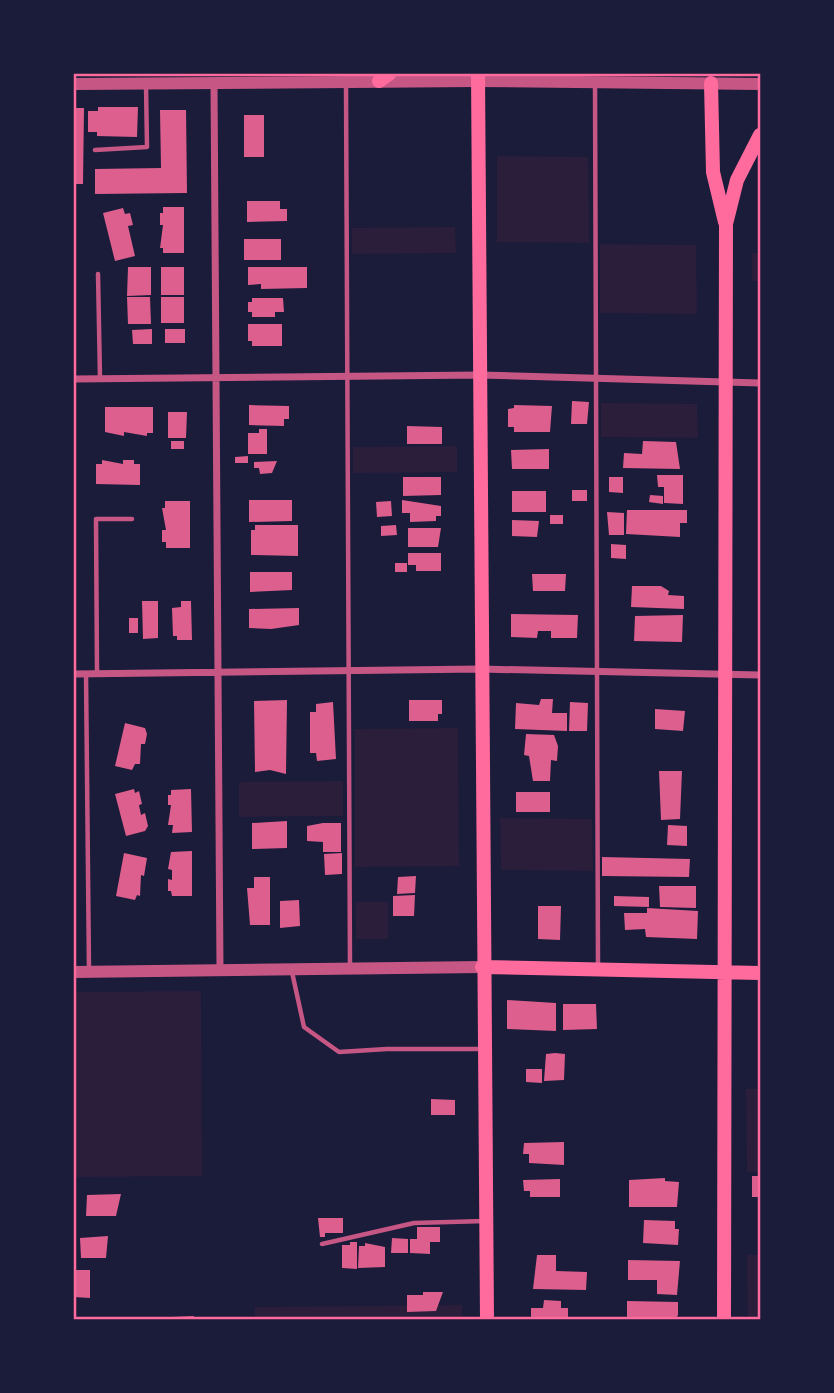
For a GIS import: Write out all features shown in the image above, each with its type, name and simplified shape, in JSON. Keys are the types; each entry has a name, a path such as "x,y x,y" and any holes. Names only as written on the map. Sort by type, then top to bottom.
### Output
{"main road":[{"path":"477,77 482,967 487,1320"},
{"path":"707,78 713,172 726,223 727,674 722,972 724,1320"},
{"path":"726,223 737,180 761,135"},
{"path":"482,967 761,973"}],"street":[{"path":"74,84 346,82 384,77 477,77 595,82 707,78 761,84"},
{"path":"214,84 220,971"},
{"path":"74,379 480,375 761,383"},
{"path":"74,674 480,668 761,675"},
{"path":"74,972 482,967"}],"lane":[{"path":"346,82 350,969"},
{"path":"595,82 598,970"},
{"path":"95,150 146,147 145,84"},
{"path":"98,274 100,379"},
{"path":"97,674 96,519 132,519"},
{"path":"86,674 89,972"},
{"path":"291,970 304,1027 339,1052 484,1049"},
{"path":"322,1244 414,1223 486,1221"}],"shaded area":[{"path":"497,156 588,157 589,243 497,242"},
{"path":"455,227 456,253 352,254 352,228"},
{"path":"600,244 696,245 697,314 600,313"},
{"path":"752,253 760,253 760,281 752,281"},
{"path":"601,403 697,404 698,438 601,437"},
{"path":"457,446 457,472 353,473 353,447"},
{"path":"458,728 459,866 355,867 355,729"},
{"path":"343,781 343,816 239,817 239,782"},
{"path":"500,818 592,819 593,871 501,870"},
{"path":"356,902 388,902 388,939 356,939"},
{"path":"201,991 202,1176 74,1177 74,992"},
{"path":"746,1089 760,1089 760,1172 747,1172"},
{"path":"747,1255 760,1255 760,1319 748,1319"},
{"path":"462,1305 462,1319 255,1319 255,1307"}],"building":[{"path":"98,107 138,107 137,137 97,136 97,132 88,132 88,111 98,111"},
{"path":"74,108 84,108 83,184 74,184"},
{"path":"160,110 186,110 187,193 95,194 95,169 161,168"},
{"path":"244,115 264,115 264,157 244,157"},
{"path":"247,201 280,201 280,209 287,209 287,221 247,222"},
{"path":"163,207 184,207 184,253 163,253 163,248 160,248 163,225 160,225 160,213 163,213"},
{"path":"123,208 125,214 130,213 133,225 128,226 135,256 115,261 103,213"},
{"path":"244,239 281,239 281,260 244,260"},
{"path":"128,267 151,267 151,295 127,296"},
{"path":"161,267 184,267 184,295 161,295"},
{"path":"248,267 307,267 307,288 261,289 261,284 248,285"},
{"path":"127,297 150,297 151,324 128,324"},
{"path":"161,297 184,297 184,323 161,323"},
{"path":"252,298 283,298 284,312 275,312 275,317 252,317 252,312 248,312 248,302 252,302"},
{"path":"248,324 282,324 282,346 252,346 252,341 248,341"},
{"path":"152,329 152,344 133,344 132,330"},
{"path":"165,329 185,329 185,343 165,343"},
{"path":"572,401 589,402 587,424 571,424"},
{"path":"249,405 289,406 289,419 284,419 284,426 249,425"},
{"path":"514,405 552,406 550,432 514,432 514,427 508,427 508,409 514,408"},
{"path":"105,407 153,407 153,433 147,433 147,436 124,432 124,436 105,432"},
{"path":"168,412 187,412 186,438 168,438"},
{"path":"407,426 442,427 442,444 407,444"},
{"path":"259,429 267,429 267,454 248,454 248,433 259,433"},
{"path":"171,441 184,441 184,449 171,449"},
{"path":"643,441 676,442 680,469 623,468 624,453 642,454"},
{"path":"549,449 549,469 512,469 511,450"},
{"path":"248,456 248,463 235,463 235,457"},
{"path":"102,460 123,464 123,460 134,460 134,464 140,464 140,485 96,484 96,464 102,464"},
{"path":"277,461 272,473 260,474 259,468 254,468 254,462"},
{"path":"657,475 683,475 683,504 664,503 664,487 658,487"},
{"path":"403,477 441,477 441,495 403,496"},
{"path":"609,477 623,477 623,493 609,492"},
{"path":"572,490 587,490 587,501 572,501"},
{"path":"512,491 546,491 546,512 512,512"},
{"path":"650,495 663,496 663,504 649,502"},
{"path":"249,500 292,500 292,521 249,522"},
{"path":"402,500 441,506 441,516 436,516 436,521 410,522 410,513 402,513"},
{"path":"165,501 190,501 190,548 166,548 166,542 162,542 162,530 166,530 162,508 165,508"},
{"path":"391,501 392,516 377,517 376,502"},
{"path":"627,510 687,510 687,523 680,523 680,537 626,534"},
{"path":"607,512 624,513 624,535 609,535"},
{"path":"550,515 563,515 563,524 550,524"},
{"path":"512,520 539,521 537,537 512,536"},
{"path":"255,525 298,525 298,556 251,555 251,530 255,530"},
{"path":"396,525 397,535 381,536 381,526"},
{"path":"408,528 441,528 438,547 408,547"},
{"path":"611,544 626,545 626,559 611,558"},
{"path":"408,553 441,553 441,571 416,571 416,565 408,565"},
{"path":"395,563 407,563 407,572 395,572"},
{"path":"250,572 292,572 292,590 250,592"},
{"path":"532,574 566,574 565,591 533,591"},
{"path":"632,586 661,586 669,591 668,595 684,596 684,609 631,607"},
{"path":"142,601 158,601 158,638 143,639"},
{"path":"181,601 191,601 192,640 177,640 177,636 173,636 172,608 181,607"},
{"path":"299,608 299,625 271,629 249,628 249,609"},
{"path":"511,614 578,615 577,638 551,638 551,631 538,631 537,638 511,637"},
{"path":"683,615 682,642 634,641 635,616"},
{"path":"129,618 138,618 138,633 129,633"},
{"path":"541,699 553,699 552,713 567,713 567,731 515,729 516,703 539,705"},
{"path":"287,700 286,774 270,770 255,772 254,701"},
{"path":"409,700 442,700 442,714 438,714 438,721 409,721"},
{"path":"333,702 336,759 317,761 316,753 310,753 310,712 316,712 316,704"},
{"path":"570,702 588,703 587,731 569,731"},
{"path":"655,709 685,711 683,731 655,729"},
{"path":"125,723 145,728 147,734 145,744 141,744 140,764 135,764 132,770 115,766"},
{"path":"526,734 554,735 558,746 557,761 551,760 550,781 533,781 529,756 524,755"},
{"path":"659,771 682,771 680,819 661,820"},
{"path":"134,789 135,793 139,791 141,815 145,813 148,826 145,831 126,836 115,794"},
{"path":"191,789 192,832 172,833 173,825 168,825 171,805 168,805 168,795 171,795 171,790"},
{"path":"516,792 550,792 550,812 516,812"},
{"path":"287,821 287,848 252,849 252,823"},
{"path":"341,823 341,852 323,852 323,842 307,841 307,826"},
{"path":"668,825 687,826 687,846 667,845"},
{"path":"192,851 192,896 172,896 171,891 168,891 168,879 172,880 172,870 168,869 171,852"},
{"path":"124,853 147,858 144,876 141,875 140,896 137,895 135,900 116,896"},
{"path":"342,853 342,874 325,875 324,854"},
{"path":"602,857 690,859 689,877 602,876"},
{"path":"416,876 415,893 397,894 398,877"},
{"path":"254,877 270,877 270,925 250,925 247,888 254,888"},
{"path":"659,886 696,886 696,908 660,907"},
{"path":"415,895 414,916 393,916 393,896"},
{"path":"614,896 649,897 649,907 614,906"},
{"path":"299,900 300,926 280,928 280,901"},
{"path":"538,906 561,906 560,940 538,939"},
{"path":"647,908 698,911 697,939 646,937 645,929 625,930 624,913 647,913"},
{"path":"507,1000 556,1003 556,1031 507,1029"},
{"path":"563,1004 596,1004 597,1029 563,1030"},
{"path":"546,1054 565,1054 564,1080 544,1081"},
{"path":"526,1069 542,1069 542,1083 526,1082"},
{"path":"431,1099 455,1100 455,1115 431,1115"},
{"path":"564,1142 564,1165 529,1163 529,1154 523,1154 524,1143"},
{"path":"752,1176 760,1176 760,1197 752,1197"},
{"path":"665,1178 665,1181 679,1182 677,1207 629,1207 629,1180"},
{"path":"560,1179 560,1197 530,1197 530,1191 524,1191 523,1180"},
{"path":"121,1194 116,1216 86,1216 87,1195"},
{"path":"318,1218 343,1218 343,1233 325,1233 325,1237 320,1237"},
{"path":"644,1220 675,1221 675,1229 679,1229 678,1245 643,1243"},
{"path":"417,1227 440,1227 440,1242 430,1242 430,1254 410,1253 410,1239 417,1239"},
{"path":"108,1236 106,1258 81,1258 80,1238"},
{"path":"392,1238 408,1239 408,1253 391,1253"},
{"path":"350,1242 357,1242 357,1269 342,1268 342,1245 350,1245"},
{"path":"365,1243 385,1247 385,1267 358,1268 359,1246 365,1246"},
{"path":"537,1255 556,1255 556,1271 587,1272 586,1290 533,1289"},
{"path":"628,1260 680,1261 677,1295 657,1294 657,1280 628,1280"},
{"path":"74,1270 90,1270 90,1298 74,1297"},
{"path":"423,1292 443,1292 436,1311 407,1312 407,1295 423,1295"},
{"path":"544,1300 561,1301 561,1308 568,1308 568,1320 531,1320 531,1308 543,1308"},
{"path":"627,1301 678,1302 678,1315 675,1320 627,1320"},
{"path":"194,1316 194,1320 171,1320 171,1317"}]}
